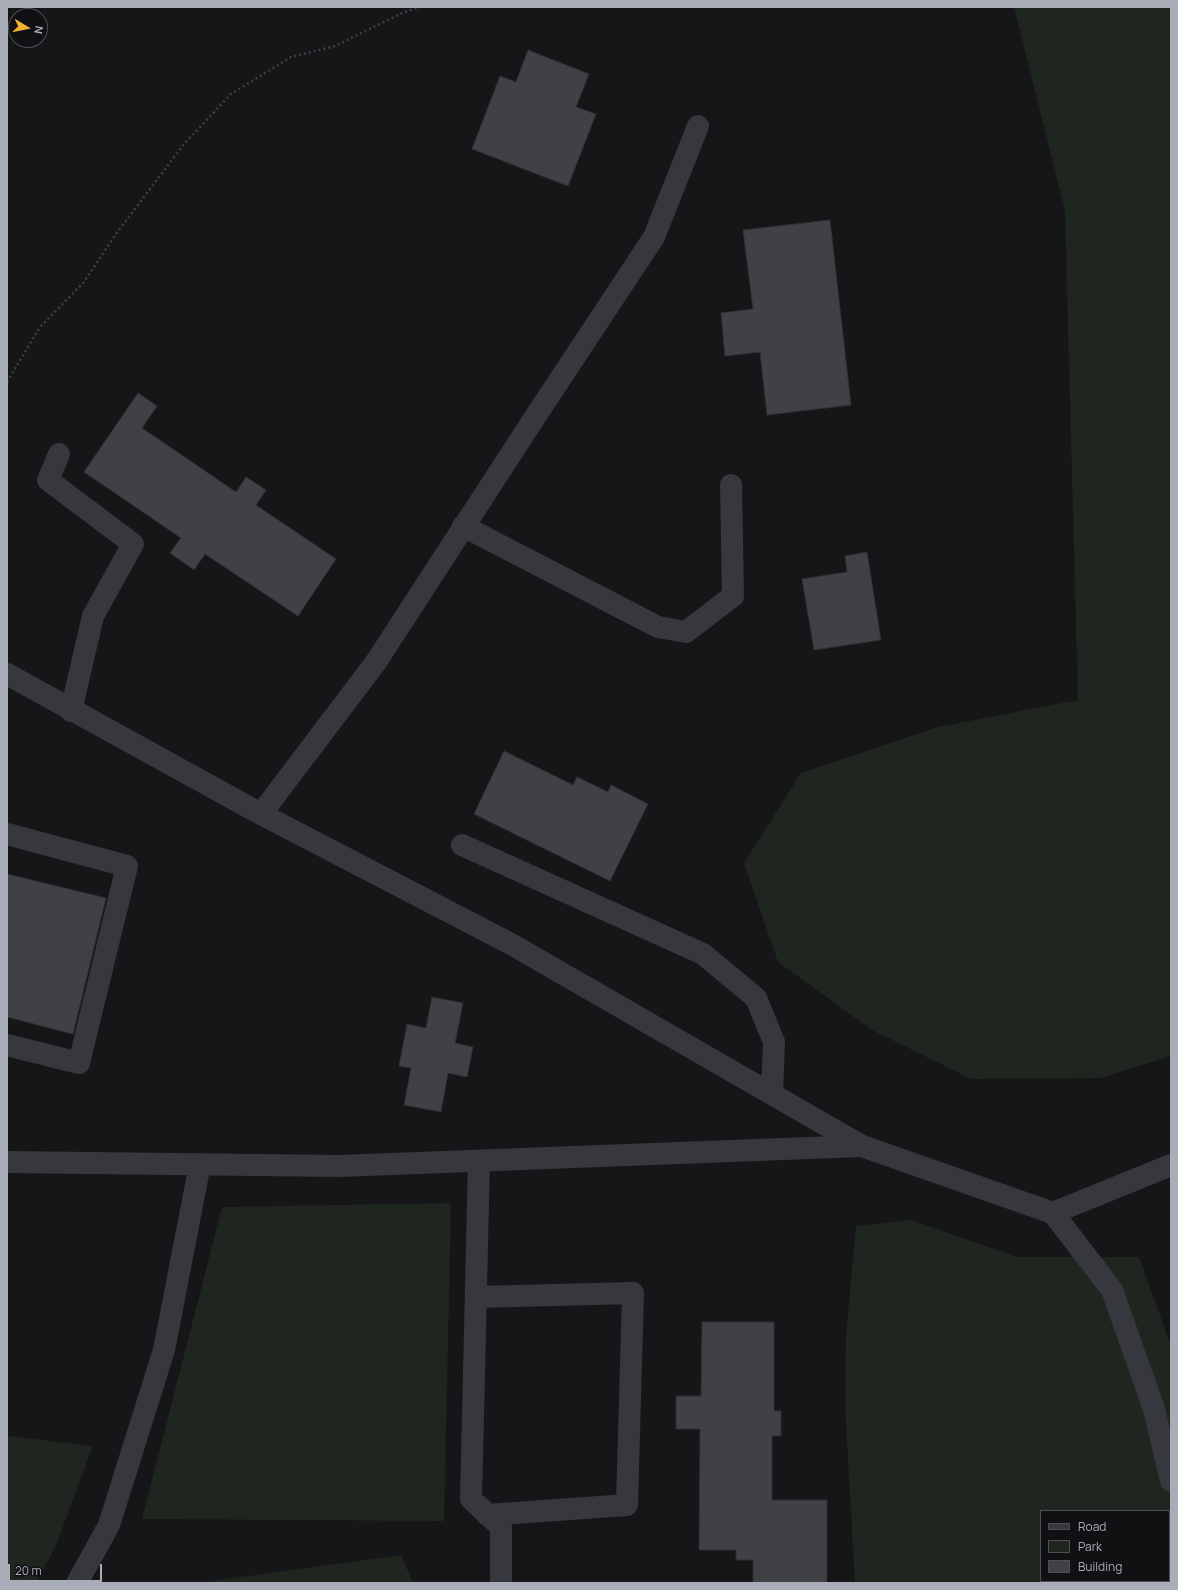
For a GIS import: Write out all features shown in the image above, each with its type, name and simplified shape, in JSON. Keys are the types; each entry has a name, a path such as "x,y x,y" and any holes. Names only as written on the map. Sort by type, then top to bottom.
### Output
{"lane":[{"path":"261,814 376,662 463,526 654,238 698,126"},
{"path":"59,454 48,480 133,544 93,616 72,711"},
{"path":"463,526 658,627 686,632 733,596 731,485"},
{"path":"7,674 261,814 511,944 862,1146 1053,1213 1112,1290 1154,1409 1171,1481"},
{"path":"7,834 127,866 80,1062 7,1045"},
{"path":"462,845 703,954 756,998 774,1042 772,1094"},
{"path":"7,1162 339,1166 862,1146"},
{"path":"479,1161 471,1499 501,1527 501,1583"},
{"path":"77,1583 109,1525 164,1350 200,1164"},
{"path":"1053,1213 1171,1165"},
{"path":"476,1297 633,1293 627,1505 487,1515"}],"path":[{"path":"7,382 40,327 84,282 116,234 184,144 231,94 291,58 335,46 402,13 420,7"}],"green space":[{"path":"1014,7 1171,7 1171,1056 1101,1078 971,1079 872,1030 778,962 744,863 801,773 938,727 1078,700 1065,211"},
{"path":"451,1203 444,1521 142,1519 222,1207"},
{"path":"911,1220 1017,1257 1139,1257 1171,1346 1171,1583 855,1583 845,1405 846,1336 856,1226"},
{"path":"7,1436 93,1446 55,1548 36,1583 7,1583"},
{"path":"401,1555 413,1583 198,1583"}],"building":[{"path":"528,50 589,74 576,107 596,114 568,186 472,149 500,76 516,82"},
{"path":"830,220 851,405 767,415 760,352 725,356 721,313 753,309 743,230"},
{"path":"138,393 157,406 142,428 236,492 246,477 266,490 256,505 336,559 298,616 205,554 194,570 170,553 181,538 84,472"},
{"path":"867,552 881,640 814,650 802,579 847,572 845,556"},
{"path":"504,751 573,785 577,777 608,792 611,785 648,804 610,881 474,814"},
{"path":"7,874 106,898 73,1034 7,1017"},
{"path":"432,997 463,1003 455,1043 473,1047 467,1077 448,1073 441,1112 404,1105 411,1068 399,1066 407,1024 426,1028"},
{"path":"702,1322 774,1322 774,1411 781,1411 781,1436 772,1436 772,1500 827,1500 827,1583 753,1583 753,1560 736,1560 736,1550 699,1550 700,1429 676,1429 676,1396 701,1396"}]}
